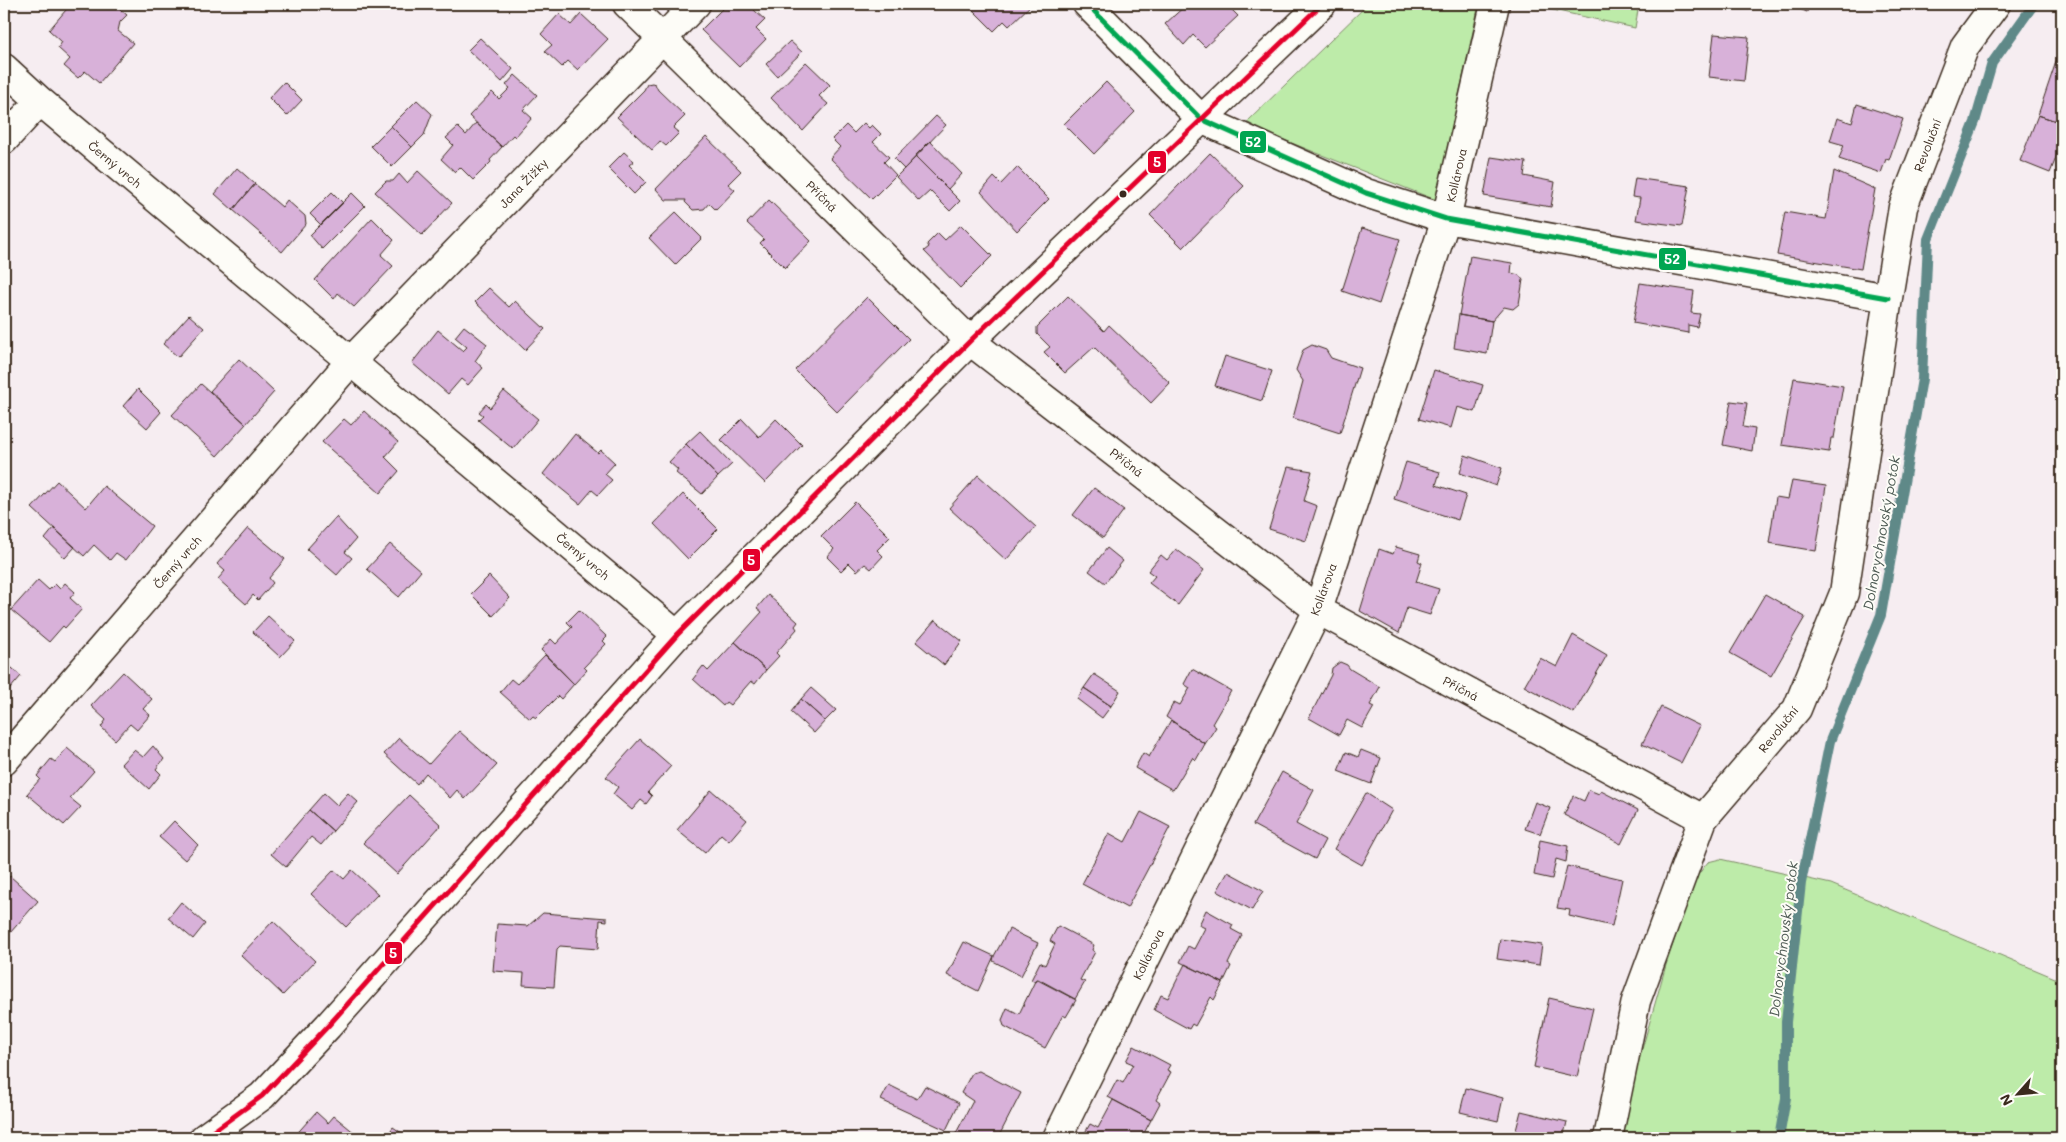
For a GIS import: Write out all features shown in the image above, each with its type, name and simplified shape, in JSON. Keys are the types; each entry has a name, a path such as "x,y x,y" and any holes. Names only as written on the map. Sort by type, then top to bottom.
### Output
{"street":[{"name":"Příčná","path":"626,4 970,341 1318,610 1703,818"},
{"name":"Jana Žižky","path":"350,362 696,4"},
{"path":"1087,4 1201,119 1366,193 1446,219 1888,298"},
{"path":"204,1138 262,1096 328,1026 677,635 970,341 1322,4"},
{"name":"Kollárova","path":"1057,1138 1318,610 1446,219 1495,4"},
{"name":"Revoluční","path":"1608,1138 1636,1001 1703,818 1796,709 1844,593 1903,207 1965,46 1996,4"},
{"name":"Černý vrch","path":"4,68 40,101 677,635"},
{"path":"4,140 40,101"},
{"name":"Černý vrch","path":"4,761 350,362"}],"green space":[{"path":"1368,4 1479,4 1436,200 1266,133 1247,122"},
{"path":"1526,4 1639,4 1635,28"},
{"path":"1720,859 1831,884 2062,981 2062,1138 1621,1138 1625,1109 1666,965 1694,880 1708,862"}],"building":[{"path":"71,4 82,4 87,8 91,4 114,4 127,15 120,22 118,31 133,43 99,83 85,71 78,78 64,66 70,59 58,48 62,42 49,30"},
{"path":"727,4 760,4 754,10 765,20 756,29 766,39 739,67 701,30"},
{"path":"967,4 1032,4 1009,26 1004,21 994,31"},
{"path":"1187,4 1226,4 1238,16 1205,47 1193,35 1184,45 1165,24"},
{"path":"1787,4 1809,4 1807,12"},
{"path":"559,14 571,25 581,14 608,39 578,70 568,61 562,67 545,51 552,45 541,34"},
{"path":"1714,34 1749,37 1744,81 1709,77"},
{"path":"480,38 513,69 502,82 468,50"},
{"path":"790,41 802,52 777,76 766,64"},
{"path":"2062,44 2062,123 2038,115"},
{"path":"806,62 830,85 819,96 828,104 803,131 771,98"},
{"path":"515,75 537,95 523,110 532,118 515,137 513,135 502,147 469,116 492,92 499,99 510,88 506,85"},
{"path":"284,82 302,100 287,116 269,98"},
{"path":"1106,82 1135,112 1094,154 1064,124"},
{"path":"652,83 685,116 673,128 679,133 666,146 660,141 652,150 617,117 644,90 647,84"},
{"path":"417,100 432,114 424,135 412,147 391,126"},
{"path":"1857,104 1903,119 1889,160 1886,159 1881,173 1839,159 1844,145 1830,141 1837,118 1852,123"},
{"path":"2038,115 2062,123 2062,143 2050,173 2020,161"},
{"path":"936,116 946,125 904,169 894,159"},
{"path":"476,123 502,147 490,160 491,162 473,180 460,167 455,172 441,159 453,145 446,138 458,127 466,135"},
{"path":"864,123 869,128 872,125 881,134 873,142 889,157 884,162 896,175 872,199 830,158 840,147 832,139 846,125 854,133"},
{"path":"391,126 412,147 392,167 371,146"},
{"path":"706,137 741,171 728,184 735,190 716,210 709,203 704,209 693,210 685,202 686,200 666,200 656,189"},
{"path":"930,141 962,174 948,189 915,156"},
{"path":"624,152 634,161 629,165 646,182 634,194 608,168"},
{"path":"1210,153 1244,186 1183,248 1150,215"},
{"path":"916,157 960,201 950,211 930,191 919,201 896,177"},
{"path":"1491,157 1526,162 1524,176 1555,182 1551,207 1484,196"},
{"path":"1017,167 1049,199 1017,231 981,192 994,177 1001,184"},
{"path":"237,168 255,184 233,210 215,194"},
{"path":"418,171 452,203 422,235 375,192 386,181 393,181 399,174 407,183"},
{"path":"1834,171 1875,189 1861,269 1777,255 1785,212 1826,219"},
{"path":"1635,178 1689,186 1682,226 1636,220 1640,198 1632,197"},
{"path":"255,184 282,207 287,200 305,216 306,224 282,252 233,210"},
{"path":"332,192 343,203 321,225 310,214"},
{"path":"352,193 365,206 322,249 310,235"},
{"path":"769,200 811,241 785,268 760,243 764,239 747,223"},
{"path":"676,212 702,238 675,265 649,238"},
{"path":"372,218 394,240 381,255 393,266 354,307 338,293 334,299 315,280"},
{"path":"961,225 992,256 960,288 924,251 929,247 927,244 938,233 945,240"},
{"path":"1362,228 1400,239 1379,304 1342,291"},
{"path":"1470,256 1512,263 1511,273 1519,275 1523,280 1519,304 1513,309 1504,307 1492,321 1459,315"},
{"path":"1640,283 1694,291 1691,313 1700,314 1697,327 1688,325 1688,333 1633,323"},
{"path":"489,288 509,307 515,301 545,329 525,350 475,302"},
{"path":"1068,296 1104,331 1109,325 1170,383 1151,403 1094,347 1065,373 1044,352 1050,347 1037,334 1037,327"},
{"path":"867,297 909,339 837,412 795,370"},
{"path":"189,315 204,328 178,357 163,344"},
{"path":"1459,315 1492,321 1487,354 1454,348"},
{"path":"464,326 487,344 475,361 483,368 468,385 461,379 448,394 412,363 438,330 463,351 467,347 455,337"},
{"path":"1312,345 1326,350 1331,358 1360,368 1340,433 1293,418 1303,381 1296,370 1303,350"},
{"path":"1225,356 1272,371 1262,401 1215,386"},
{"path":"239,359 274,392 246,424 210,391"},
{"path":"1434,370 1483,385 1475,412 1457,407 1451,428 1419,419"},
{"path":"1794,378 1843,386 1834,438 1831,438 1829,452 1782,445"},
{"path":"201,384 246,424 217,456 172,415"},
{"path":"138,389 161,412 147,428 123,406"},
{"path":"504,391 538,419 513,449 478,420 483,415 479,412 486,404 490,408"},
{"path":"1731,401 1747,403 1743,427 1755,429 1752,451 1723,445"},
{"path":"364,411 398,442 385,457 399,471 380,493 322,442 344,419 351,425"},
{"path":"742,419 759,437 776,419 802,445 765,483 721,440"},
{"path":"700,431 732,464 718,477 686,444"},
{"path":"575,434 598,453 601,450 615,463 605,474 612,480 598,495 592,490 580,504 543,474"},
{"path":"686,444 718,477 702,494 676,473 678,470 669,462"},
{"path":"1465,455 1502,468 1496,486 1460,473"},
{"path":"1406,462 1440,472 1436,485 1466,495 1458,520 1394,499"},
{"path":"1288,467 1312,471 1304,501 1317,506 1306,541 1269,529"},
{"path":"978,475 1036,527 1006,560 949,508"},
{"path":"57,481 86,508 104,486 152,526 126,560 116,553 110,560 94,545 84,556 32,508"},
{"path":"1792,481 1826,486 1816,551 1769,543 1776,497 1788,499"},
{"path":"1094,488 1124,510 1103,538 1073,515"},
{"path":"683,494 718,529 688,559 654,524"},
{"path":"855,502 890,537 877,550 883,556 871,569 865,564 857,571 849,563 841,571 827,557 834,549 821,536"},
{"path":"336,517 356,539 345,552 352,558 337,575 307,549"},
{"path":"54,528 75,547 65,558 45,539"},
{"path":"248,528 285,559 269,578 273,583 258,600 253,595 246,604 218,579 225,571 217,564"},
{"path":"390,544 421,571 399,597 367,569"},
{"path":"1396,547 1420,554 1418,561 1422,563 1416,582 1439,589 1430,615 1407,608 1399,633 1360,611 1379,549 1393,554"},
{"path":"1107,548 1123,561 1105,583 1089,571"},
{"path":"1176,549 1204,570 1178,605 1149,583 1155,576 1148,571 1161,555 1167,560"},
{"path":"489,576 510,598 493,616 471,594"},
{"path":"38,580 49,590 55,584 60,589 65,583 75,592 70,598 82,609 49,642 11,610"},
{"path":"1765,594 1805,617 1771,676 1730,653"},
{"path":"768,595 798,622 795,626 797,629 776,653 779,656 766,670 735,642 762,612 757,608"},
{"path":"579,610 607,637 603,641 606,644 584,667 587,670 574,684 541,650 551,639 556,644 572,627 567,622"},
{"path":"268,616 295,641 280,657 253,632"},
{"path":"935,620 962,641 944,665 916,642"},
{"path":"1573,635 1607,655 1574,713 1524,686 1540,658 1557,667"},
{"path":"735,642 766,670 755,684 751,681 730,705 726,702 723,706 693,679 703,666 708,671"},
{"path":"545,655 574,684 561,699 558,696 536,718 533,716 530,719 500,692 511,679 517,684"},
{"path":"4,661 21,676 4,696"},
{"path":"1340,662 1380,687 1370,705 1374,707 1362,728 1347,720 1339,735 1309,718 1331,675 1332,668"},
{"path":"1192,669 1231,691 1212,724 1216,727 1205,744 1166,717 1174,702 1180,705 1190,688 1184,684"},
{"path":"123,672 152,699 143,709 150,715 137,730 130,724 115,740 101,727 106,720 91,706"},
{"path":"1094,674 1120,691 1111,706 1084,688"},
{"path":"811,688 836,710 825,721 801,699"},
{"path":"1084,688 1111,706 1102,718 1077,699"},
{"path":"801,699 825,721 814,733 791,712"},
{"path":"1661,707 1700,726 1681,763 1642,744"},
{"path":"1171,720 1205,744 1196,760 1193,757 1173,790 1135,768 1143,753 1149,757"},
{"path":"459,731 497,765 465,799 457,790 450,798 426,773 417,784 384,754 399,738 429,764"},
{"path":"640,739 671,766 648,792 652,796 646,804 641,800 632,810 613,794 618,787 606,777"},
{"path":"153,746 164,759 156,769 161,774 149,789 121,764 134,750 143,757"},
{"path":"67,748 94,771 70,798 81,807 64,825 27,794 40,779 37,776 51,759 55,762"},
{"path":"1361,750 1381,758 1371,784 1338,771 1346,752 1358,757"},
{"path":"1282,772 1314,790 1296,824 1325,840 1315,859 1253,825"},
{"path":"711,790 747,820 729,841 721,834 705,853 677,830"},
{"path":"1589,790 1599,794 1601,791 1638,810 1621,844 1564,815 1573,796 1584,801"},
{"path":"324,793 337,805 348,793 358,802 333,831 309,810"},
{"path":"1366,793 1392,810 1362,865 1334,849"},
{"path":"409,795 441,825 397,874 363,843"},
{"path":"1535,802 1550,808 1540,834 1525,829"},
{"path":"309,810 333,831 321,845 311,837 286,867 271,854"},
{"path":"1141,812 1170,827 1127,908 1082,884 1109,833 1125,842"},
{"path":"174,821 198,845 185,860 159,837"},
{"path":"1540,840 1568,846 1566,862 1556,859 1552,879 1534,875"},
{"path":"1567,866 1622,879 1612,926 1569,916 1570,910 1557,908"},
{"path":"334,870 344,879 352,870 378,894 346,927 311,894"},
{"path":"1228,872 1263,891 1252,910 1217,891"},
{"path":"10,876 38,901 10,933 4,926 4,884"},
{"path":"181,902 205,924 193,939 168,918"},
{"path":"1206,910 1233,925 1231,929 1242,935 1228,964 1231,966 1223,983 1180,962 1188,946 1194,949 1205,928 1199,925"},
{"path":"543,913 607,918 607,921 600,920 598,949 560,946 557,949 554,987 523,985 524,973 493,971 497,924 528,926"},
{"path":"273,921 315,961 283,995 241,955"},
{"path":"1058,926 1094,945 1092,950 1095,952 1080,980 1085,982 1075,999 1038,979 1036,979 1036,982 1031,980 1040,962 1045,965 1055,944 1050,941"},
{"path":"1009,929 1038,943 1021,976 993,961"},
{"path":"1500,939 1542,945 1539,965 1497,959"},
{"path":"964,942 994,956 978,991 947,975"},
{"path":"1185,964 1223,983 1214,1000 1211,997 1195,1026 1192,1024 1189,1029 1154,1010 1161,995 1168,998"},
{"path":"1036,979 1076,1000 1066,1017 1063,1015 1045,1048 1004,1026 1002,1020 1007,1008 1019,1014"},
{"path":"1549,998 1593,1008 1577,1077 1534,1067"},
{"path":"1134,1046 1170,1065 1167,1070 1171,1072 1156,1100 1160,1103 1151,1120 1108,1097 1117,1080 1123,1083 1133,1064 1126,1061"},
{"path":"979,1071 1021,1093 1000,1134 1003,1138 961,1138 955,1135 973,1101 961,1093 972,1073"},
{"path":"889,1085 917,1099 925,1086 959,1103 946,1130 881,1100"},
{"path":"1466,1088 1503,1098 1498,1121 1460,1112"},
{"path":"1113,1100 1151,1120 1142,1137 1138,1135 1136,1138 1082,1138 1090,1124 1098,1128"},
{"path":"1521,1111 1567,1122 1563,1138 1514,1138"},
{"path":"316,1112 328,1123 334,1116 356,1134 352,1138 293,1138"},
{"path":"393,1127 409,1138 386,1138"}],"waterway":[{"name":"Dolnorychnovský potok","path":"1779,1138 1786,1098 1786,1022 1801,883 1830,741 1881,615 1922,379 1928,239 1975,122 1992,63 2034,4"}],"transit line":[{"name":"52","path":"1087,4 1201,119 1366,193 1446,219 1888,298"},
{"name":"5","path":"204,1138 262,1096 328,1026 677,635 970,341 1322,4"}]}
